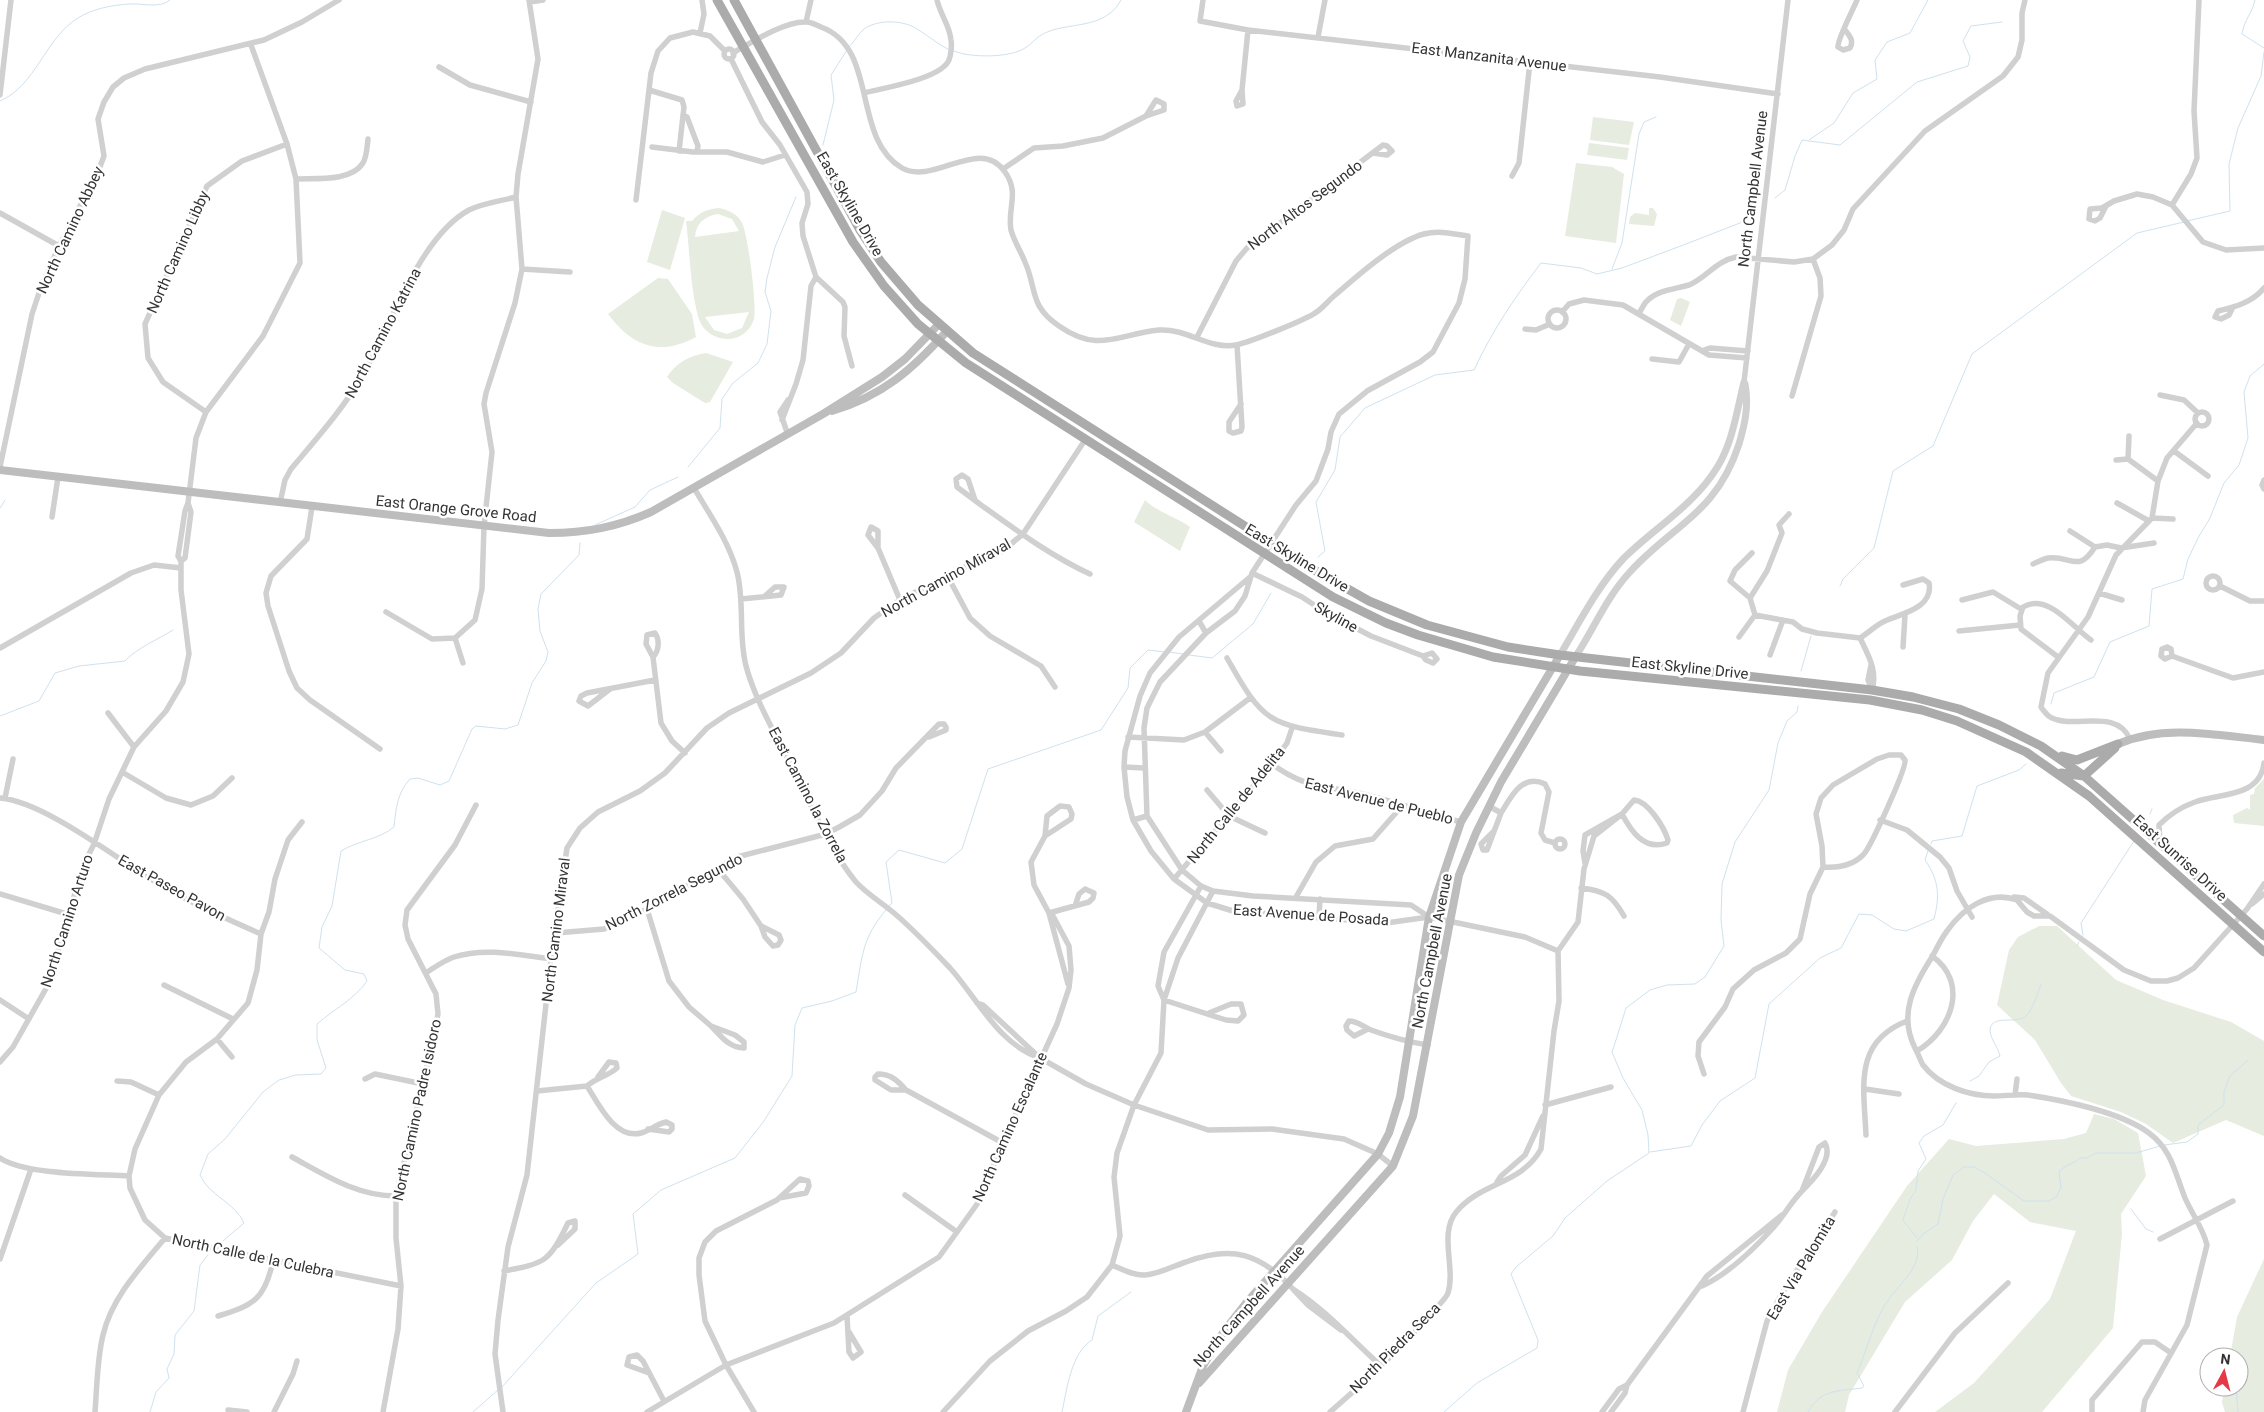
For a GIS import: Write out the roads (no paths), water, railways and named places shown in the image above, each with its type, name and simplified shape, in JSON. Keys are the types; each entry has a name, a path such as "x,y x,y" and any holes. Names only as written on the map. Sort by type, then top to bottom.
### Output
{"main road":[{"name":"East Skyline Drive","path":"717,0 853,242 884,286 930,335 966,363 1123,464 1294,573 1356,609 1427,639 1476,654 1567,669 1870,700 1922,710 1977,728 2026,752 2076,786"},
{"name":"East Skyline Drive","path":"734,0 860,230 900,284 946,331 973,353 1013,379 1346,589 1388,609 1462,636 1508,647 1560,655 1872,690 1913,697 1961,710 1998,725 2046,750 2084,776"},
{"name":"East Orange Grove Road","path":"0,469 312,507 549,533 591,532 624,524 651,512 788,435 891,370 930,335 939,324"},
{"name":"East Orange Grove Road","path":"823,414 860,402 886,387 911,369 946,331"},
{"path":"1123,464 1128,460 1132,460 1171,484 1190,491"},
{"path":"1294,573 1372,611 1388,609"},
{"name":"North Campbell Avenue","path":"1186,1412 1204,1366 1224,1331 1378,1154 1389,1134 1400,1097 1429,917 1461,822 1560,655"},
{"name":"North Campbell Avenue","path":"1197,1384 1290,1286 1392,1166 1413,1116 1459,875 1489,806 1576,656"},
{"path":"1708,683 1714,679 1723,678 1786,685 1804,682"},
{"path":"2046,750 2077,760 2130,739 2171,732 2264,740"},
{"path":"2056,772 2084,776 2118,744"},
{"name":"East Sunrise Drive","path":"2084,776 2264,936"},
{"path":"2076,786 2080,783 2094,784"},
{"name":"East Sunrise Drive","path":"2076,786 2264,952"}],"street":[{"path":"0,95 12,0"},
{"name":"North Camino Abbey","path":"0,469 32,314 41,287 59,246 98,172 104,156 98,119 104,102 113,87 124,78 145,69 251,45 302,22 339,0"},
{"path":"386,612 432,640 455,638 475,620 482,589 484,526 492,452 484,404 515,303 522,269 516,197 518,174 538,59 529,1 543,0"},
{"path":"700,33 704,14 702,0"},
{"path":"806,22 811,0"},
{"path":"864,93 924,77 941,69 949,60 952,42 937,0"},
{"name":"East Manzanita Avenue","path":"1203,0 1200,21 1248,30 1530,62 1778,94"},
{"path":"1318,37 1325,0"},
{"name":"North Campbell Avenue","path":"1560,655 1602,584 1623,559 1688,505 1719,465 1733,428 1744,382 1788,0"},
{"path":"1845,30 1857,0"},
{"path":"1639,313 1647,300 1655,295 1691,284 1713,267 1728,259 1794,262 1813,259 1832,245 1844,230 1852,208 1925,131 2003,76 2018,57 2022,40 2022,14 2025,0"},
{"path":"2172,205 2191,174 2197,158 2194,112 2201,2"},
{"path":"732,56 744,47 781,28 806,22 824,28 845,44 851,52 877,142 885,153 905,170 930,171 971,159 984,159 1003,169 1013,190 1011,230 1030,274 1033,294 1038,306 1057,325 1076,336 1097,342 1123,339 1150,331 1166,330 1181,331 1209,343 1238,345 1241,404 1242,427 1241,431 1233,433 1229,431 1229,422 1241,404"},
{"path":"1242,90 1248,30"},
{"path":"636,200 654,59 662,44 683,33 700,33 710,36 725,51 730,50 762,122 803,184 808,198 802,228 816,276 843,302 845,307 844,336 852,366"},
{"name":"North Camino Arturo","path":"0,1062 14,1047 48,985 83,866 94,844 110,799 134,747 166,711 183,682 189,654 181,564 185,558 190,519 188,503 196,438 206,412 263,336 300,263 296,179 287,144 251,45"},
{"path":"1512,176 1519,163 1530,62"},
{"path":"439,67 470,85 531,102"},
{"path":"649,90 682,100 683,115 679,151"},
{"path":"683,115 687,117 698,146 697,151"},
{"path":"1003,169 1034,148 1064,146 1103,138 1146,116"},
{"path":"296,179 342,176 355,170 364,159 368,140"},
{"name":"North Camino Libby","path":"206,412 163,382 148,358 145,324 207,186 242,160 287,144"},
{"path":"652,147 679,151 727,152 763,162 785,155"},
{"name":"North Altos Segundo","path":"1197,337 1236,261 1247,248 1373,153"},
{"path":"2106,206 2114,201 2137,194 2172,205 2203,242 2226,250 2264,248"},
{"name":"North Camino Katrina","path":"280,503 285,480 291,469 340,410 363,375 421,261 438,237 467,211 516,197"},
{"path":"0,213 59,246"},
{"name":"East Avenue de Posada","path":"1238,345 1316,313 1371,266 1412,239 1440,232 1468,236 1465,278 1459,303 1433,352 1420,362 1367,392 1339,414 1331,432 1328,449 1316,481 1296,505 1251,575 1179,637 1150,673 1140,696 1128,737 1124,767 1133,820 1151,851 1174,879 1208,903 1233,910 1386,923 1429,917 1451,921"},
{"path":"1792,396 1821,296 1820,278 1813,259"},
{"path":"522,269 570,272"},
{"path":"788,435 780,410 790,399 803,360 812,286 816,276"},
{"path":"2232,309 2253,298 2264,288"},
{"path":"1562,312 1569,304 1584,300 1623,305 1689,344 1704,350 1710,348 1747,355"},
{"path":"1556,310 1566,316 1565,324 1557,328 1550,324 1549,318 1551,313 1556,310"},
{"path":"1525,329 1536,330 1550,324"},
{"path":"1652,359 1679,362 1689,344"},
{"name":"North Campbell Avenue","path":"1576,656 1606,604 1629,573 1702,509 1727,474 1735,455 1745,420 1748,400 1744,382"},
{"path":"2160,395 2184,400 2198,414"},
{"path":"2205,412 2209,420 2205,425 2197,423 2195,419 2198,414 2205,412"},
{"path":"2130,739 2123,728 2112,723 2052,718 2040,707 2042,697 2048,674 2058,657 2080,629 2121,548 2136,536 2150,520 2158,481 2167,458 2197,423"},
{"path":"2128,459 2129,436"},
{"name":"North Camino Miraval","path":"503,1412 495,1354 504,1271 510,1235 525,1184 551,959 567,848 580,828 598,812 640,791 653,782 685,753 707,728 729,713 757,698 811,673 835,657 874,618 900,600 975,562 1001,552 1023,534 1086,440"},
{"path":"2174,451 2208,476"},
{"path":"2116,460 2128,459 2158,481"},
{"path":"52,516 58,477"},
{"path":"2264,480 2262,483 2264,489"},
{"name":"East Camino la Zorrela","path":"694,488 725,541 737,572 741,598 740,639 746,666 757,698 826,834 856,882 919,935 952,971 996,1027 1027,1054 1040,1058 1086,1084 1134,1105 1208,1130 1272,1129 1344,1139 1378,1154 1392,1166"},
{"path":"975,500 1064,562 1090,574"},
{"path":"2117,503 2150,520 2173,519"},
{"path":"312,507 307,539 271,576 266,593 268,606 289,671 298,688 310,700 380,749"},
{"path":"1750,598 1767,571 1782,533 1779,525 1789,514"},
{"path":"2070,531 2095,547 2107,545 2121,548 2154,543"},
{"path":"2033,564 2048,558 2081,562 2088,557 2095,547"},
{"path":"878,548 900,600"},
{"path":"1752,552 1735,570 1730,581 1750,598 1755,615"},
{"path":"0,648 130,573 154,565 181,564"},
{"name":"East Avenue de Posada","path":"1251,575 1248,589 1241,603 1228,617 1206,633 1155,690 1147,708 1144,739 1147,816 1182,870 1201,886 1214,891 1253,896 1411,905 1429,917"},
{"name":"Skyline","path":"1251,575 1302,597 1324,612 1372,636 1423,656"},
{"path":"948,577 970,618 990,636 1041,666 1055,686"},
{"path":"1755,615 1783,620 1817,633 1860,638 1882,622 1905,615 1926,598 1930,588 1929,583 1923,579 1903,585"},
{"path":"2220,586 2250,601 2264,601"},
{"path":"1962,600 1993,592 2021,609"},
{"path":"2099,592 2122,600"},
{"path":"741,598 765,596"},
{"path":"2058,657 2021,629 2021,609 2027,604 2047,606 2080,629 2091,640"},
{"path":"1739,637 1755,615"},
{"path":"1903,647 1905,615"},
{"path":"1770,655 1783,620"},
{"path":"1199,621 1206,633"},
{"path":"1959,631 2020,625"},
{"path":"455,638 463,663"},
{"path":"1860,638 1871,665 1868,680 1872,690 1870,700"},
{"path":"2172,656 2233,678 2264,672"},
{"path":"653,657 661,723 672,740 685,753"},
{"path":"1228,658 1250,698 1277,722 1292,728 1342,736"},
{"path":"610,689 588,706 579,701 581,696 587,693 655,680"},
{"path":"1128,737 1184,740 1205,732 1250,698"},
{"path":"108,713 134,747"},
{"name":"North Calle de Adelita","path":"1174,879 1272,764 1287,743 1292,728"},
{"path":"1205,732 1221,751"},
{"name":"North Zorrela Segundo","path":"556,933 604,930 647,909 737,857 826,834 860,816 906,756 929,737"},
{"path":"1704,1074 1698,1056 1699,1042 1725,1007 1728,998 1739,982 1754,970 1776,960 1794,947 1800,939 1814,882 1822,866 1822,846 1816,814 1821,798 1833,785 1877,760 1896,754 1904,756 1905,768 1880,820 1870,847 1858,860 1846,865 1822,866"},
{"name":"East Paseo Pavon","path":"13,759 3,798 25,804 50,816 206,911 261,934"},
{"path":"2160,843 2159,825 2173,812 2206,798 2235,794 2247,788 2259,778 2264,763"},
{"name":"East Avenue de Pueblo","path":"1272,764 1292,779 1305,784 1358,793 1461,822"},
{"path":"1124,767 1144,768"},
{"path":"122,772 166,798 191,805 213,796 232,778"},
{"path":"1492,832 1501,813 1521,785 1533,781 1545,784 1549,792 1541,833 1545,840 1555,843"},
{"path":"1207,790 1229,816 1265,833"},
{"path":"1585,863 1582,851 1585,835 1595,833 1622,814 1634,800 1645,805 1666,832 1667,843 1658,845 1639,839 1631,832 1622,814"},
{"name":"North Camino Padre Isidoro","path":"383,1412 398,1329 401,1286 396,1238 396,1196 424,1084 438,1014 436,994 427,972 408,939 405,925 407,910 455,845 476,805"},
{"name":"North Camino Escalante","path":"1045,836 1071,819 1072,814 1069,807 1060,806 1047,816 1045,836 1031,862 1034,885 1050,913 1068,988"},
{"path":"1296,897 1316,862 1336,846 1373,839 1402,806"},
{"path":"1489,806 1501,813"},
{"path":"1133,820 1147,816"},
{"path":"1880,820 1907,830 1940,857 1949,868 1957,891 1972,917"},
{"name":"North Calle de la Culebra","path":"302,822 288,840 275,880 269,912 261,934 257,970 248,1003 217,1040 186,1062 159,1094 135,1149 129,1176 130,1188 145,1220 165,1238 401,1286"},
{"path":"1451,921 1525,937 1558,951 1578,922 1585,863 1595,833"},
{"path":"718,868 743,899 761,926"},
{"path":"2252,904 2257,891 2264,884"},
{"path":"1201,886 1164,952 1158,986 1164,1000 1226,1020 1238,1021 1244,1015 1241,1004 1231,1004 1209,1014"},
{"path":"1581,888 1598,890 1610,896 1624,916"},
{"path":"943,1412 990,1361 1034,1326 1066,1311 1087,1296 1112,1266 1120,1236 1114,1167 1134,1105 1161,1053 1164,1000 1178,958 1214,891"},
{"path":"0,894 70,915"},
{"path":"2143,1412 2145,1400 2187,1325 2206,1256 2207,1245 2204,1233 2185,1196 2174,1162 2165,1147 2148,1132 2124,1120 2080,1105 2016,1095 1980,1095 1952,1087 1924,1065 1917,1051 1907,1021 1912,992 1953,923 1968,909 1993,896 2024,898 2124,970 2151,981 2167,981 2184,975 2194,968 2241,915 2264,894"},
{"path":"2010,897 2017,900 2027,912 2034,916 2050,916"},
{"path":"1319,916 1320,899"},
{"path":"1050,913 1075,906"},
{"path":"647,909 669,981 689,1007 726,1041 737,1048 744,1048 744,1042 735,1035 711,1026"},
{"name":"North Camino Escalante","path":"647,1412 726,1365 822,1329 847,1316 939,1256 980,1200 1040,1058 1057,1024 1068,988 1071,970 1069,946 1054,916 1050,913"},
{"name":"North Piedra Seca","path":"1330,1412 1424,1323 1448,1294 1450,1272 1448,1227 1456,1211 1497,1182 1520,1174 1534,1162 1543,1140 1543,1116 1559,1001 1558,951"},
{"path":"427,972 452,957 472,952 503,953 551,959"},
{"path":"1917,1051 1935,1038 1946,1024 1951,1011 1952,991 1948,975 1941,963 1932,956"},
{"path":"164,985 233,1019"},
{"path":"0,1000 29,1019"},
{"path":"1866,1135 1865,1065 1872,1048 1891,1027 1907,1021"},
{"path":"1368,1029 1409,1042 1428,1045"},
{"path":"217,1040 232,1057"},
{"path":"365,1079 375,1074 424,1084"},
{"path":"906,1090 891,1090 875,1080 875,1077 878,1074 886,1074 897,1079 906,1090 1003,1143"},
{"path":"537,1091 587,1086 598,1077"},
{"path":"2016,1095 2017,1079"},
{"path":"117,1081 131,1082 159,1094"},
{"path":"587,1086 609,1121 623,1131 640,1133 648,1129"},
{"path":"1545,1105 1610,1087"},
{"path":"1865,1089 1899,1094"},
{"name":"North Piedra Seca","path":"1497,1182 1501,1176 1525,1155 1543,1116"},
{"path":"1611,1412 1625,1393 1627,1385 1702,1286 1712,1281 1744,1256 1774,1227 1802,1191 1810,1185 1826,1159 1827,1148 1825,1142 1819,1147 1802,1191"},
{"path":"292,1157 346,1186 384,1196 396,1196"},
{"path":"0,1158 6,1162 31,1169 129,1176"},
{"path":"0,1255 31,1169"},
{"path":"754,1412 726,1365 704,1317 698,1269 702,1247 716,1231 779,1198 800,1179 808,1181 809,1188 806,1193 779,1198"},
{"path":"905,1195 957,1232"},
{"path":"2160,1239 2233,1201"},
{"name":"East Via Palomita","path":"1743,1412 1767,1321 1781,1295 1835,1212"},
{"path":"95,1412 103,1335 112,1308 133,1277 165,1238"},
{"path":"504,1271 540,1262 550,1255 558,1245"},
{"path":"1112,1266 1146,1275 1200,1257 1236,1253 1254,1257 1290,1286 1314,1302 1341,1330 1380,1365"},
{"path":"218,1316 238,1310 260,1297 269,1280 273,1260"},
{"path":"1895,1412 1955,1333 2008,1283"},
{"path":"847,1316 848,1332"},
{"path":"2092,1412 2088,1405 2146,1338 2171,1353"},
{"path":"274,1412 293,1374 297,1361"},
{"path":"649,1374 664,1401"},
{"path":"1602,1412 1619,1388 1627,1385"},
{"path":"228,1410 247,1412"}],"waterway":[{"path":"0,101 23,85 57,37 78,18 89,12 109,6 129,4 156,5 170,0"},
{"path":"954,51 980,56 1010,54 1027,47 1040,35 1105,17 1114,10 1121,0"},
{"path":"1809,140 1834,123 1853,93 1877,79 1875,60 1887,42 1910,33 1928,0"},
{"path":"2255,0 2242,34 2264,48"},
{"path":"849,47 864,29 883,22 898,22 912,26 950,50"},
{"path":"1775,198 1785,190 1802,140 1840,145 1917,82 1968,66 1970,57 1963,41 1971,26 2002,22"},
{"path":"823,145 834,100 831,75 847,50"},
{"path":"2187,221 2230,211 2229,164 2238,128 2261,76 2264,52"},
{"path":"1612,269 1622,243 1639,134 1644,122 1656,117"},
{"path":"688,467 720,428 722,399 733,383 758,363 767,344 771,311 765,292 767,278 775,247 796,197"},
{"path":"1318,557 1325,551 1316,502 1335,470 1340,437 1365,408 1435,375 1474,370 1504,315 1541,263 1581,268 1597,274 1622,268 1745,221 1756,212"},
{"path":"1840,586 1843,579 1874,548 1893,471 1933,446 1972,354 2137,233 2184,222"},
{"path":"2051,704 2054,693 2094,677 2110,642 2149,626 2152,589 2183,579 2188,559 2210,518 2224,483 2239,465 2248,438 2244,392 2250,376 2264,364"},
{"path":"595,525 635,507 650,490 678,477"},
{"path":"0,508 5,500"},
{"path":"223,1241 244,1223 235,1210 209,1188 200,1175 208,1154 225,1139 263,1092 279,1080 296,1075 321,1074 326,1068 317,1040 317,1024 350,999 367,981 364,974 345,970 319,948 322,927 332,906 341,851 382,835 394,827 400,796 410,779 418,778 440,785 449,781 472,729 476,726 505,729 518,725 532,683 546,661 548,652 540,631 538,609 541,594 579,555 580,543"},
{"path":"1189,655 1212,658 1253,624 1271,593"},
{"path":"0,716 39,701 55,673 79,666 125,661 141,648 173,630"},
{"path":"1801,671 1811,636"},
{"path":"888,907 892,903 886,862 899,850 945,863 962,849 988,769 1101,730 1128,688 1130,668 1148,650 1165,652"},
{"path":"1169,652 1183,654"},
{"path":"1444,1412 1477,1383 1537,1348 1538,1340 1511,1274 1516,1267 1553,1236 1565,1218 1607,1181 1649,1153 1648,1135 1642,1110 1623,1078 1612,1052 1626,1008 1650,990 1667,985 1695,984 1705,977 1724,946 1721,920 1722,884 1735,842 1769,790 1778,743 1787,721 1797,712 1798,706"},
{"path":"1931,844 1932,841 1962,836 1977,786 2019,770 2026,764"},
{"path":"2150,814 2152,809"},
{"path":"2083,935 2081,923 2134,841"},
{"path":"1650,1152 1691,1146 1702,1125 1720,1101 1755,1078 1769,1004 1820,958 1841,948 1859,914 1872,915 1894,929 1906,931 1934,919 1937,888 1936,881 1925,860 1928,851"},
{"path":"502,1387 596,1283 638,1254 633,1214 661,1190 735,1158 764,1121 792,1076 795,1025 802,1008 832,1001 856,992 864,948 872,930 886,910"},
{"path":"2077,946 2079,942"},
{"path":"1970,1081 1979,1076 1989,1062 2000,1056 1990,1031 1991,1026 1994,1022 2017,1020 2026,1016 2033,1005 2041,984"},
{"path":"2164,1145 2187,1142 2198,1134 2198,1125 2224,1105 2224,1092 2230,1076 2248,1060"},
{"path":"1917,1238 1903,1220 1910,1199 1916,1190 1918,1171 1926,1159 1919,1143 1924,1136 1943,1125 1956,1103"},
{"path":"1917,1241 1923,1234 1938,1224 1943,1199 1953,1175 1964,1167 1974,1167 1985,1173 2024,1201 2049,1201 2057,1196 2061,1187 2059,1172 2080,1158 2087,1158 2096,1153 2136,1153 2160,1146"},
{"path":"2131,1209 2146,1229 2153,1232"},
{"path":"1808,1412 1813,1404 1824,1395 1831,1392 1862,1388 1864,1386 1857,1373 1871,1335 1889,1299 1913,1268 1918,1254 1917,1246"},
{"path":"150,1412 156,1392 169,1378 167,1369 174,1354 175,1335 194,1311 200,1265 208,1255"},
{"path":"1062,1412 1071,1372 1079,1354 1092,1340 1098,1316 1131,1292"},
{"path":"473,1412 499,1389"},
{"path":"2237,1397 2238,1412"}]}
